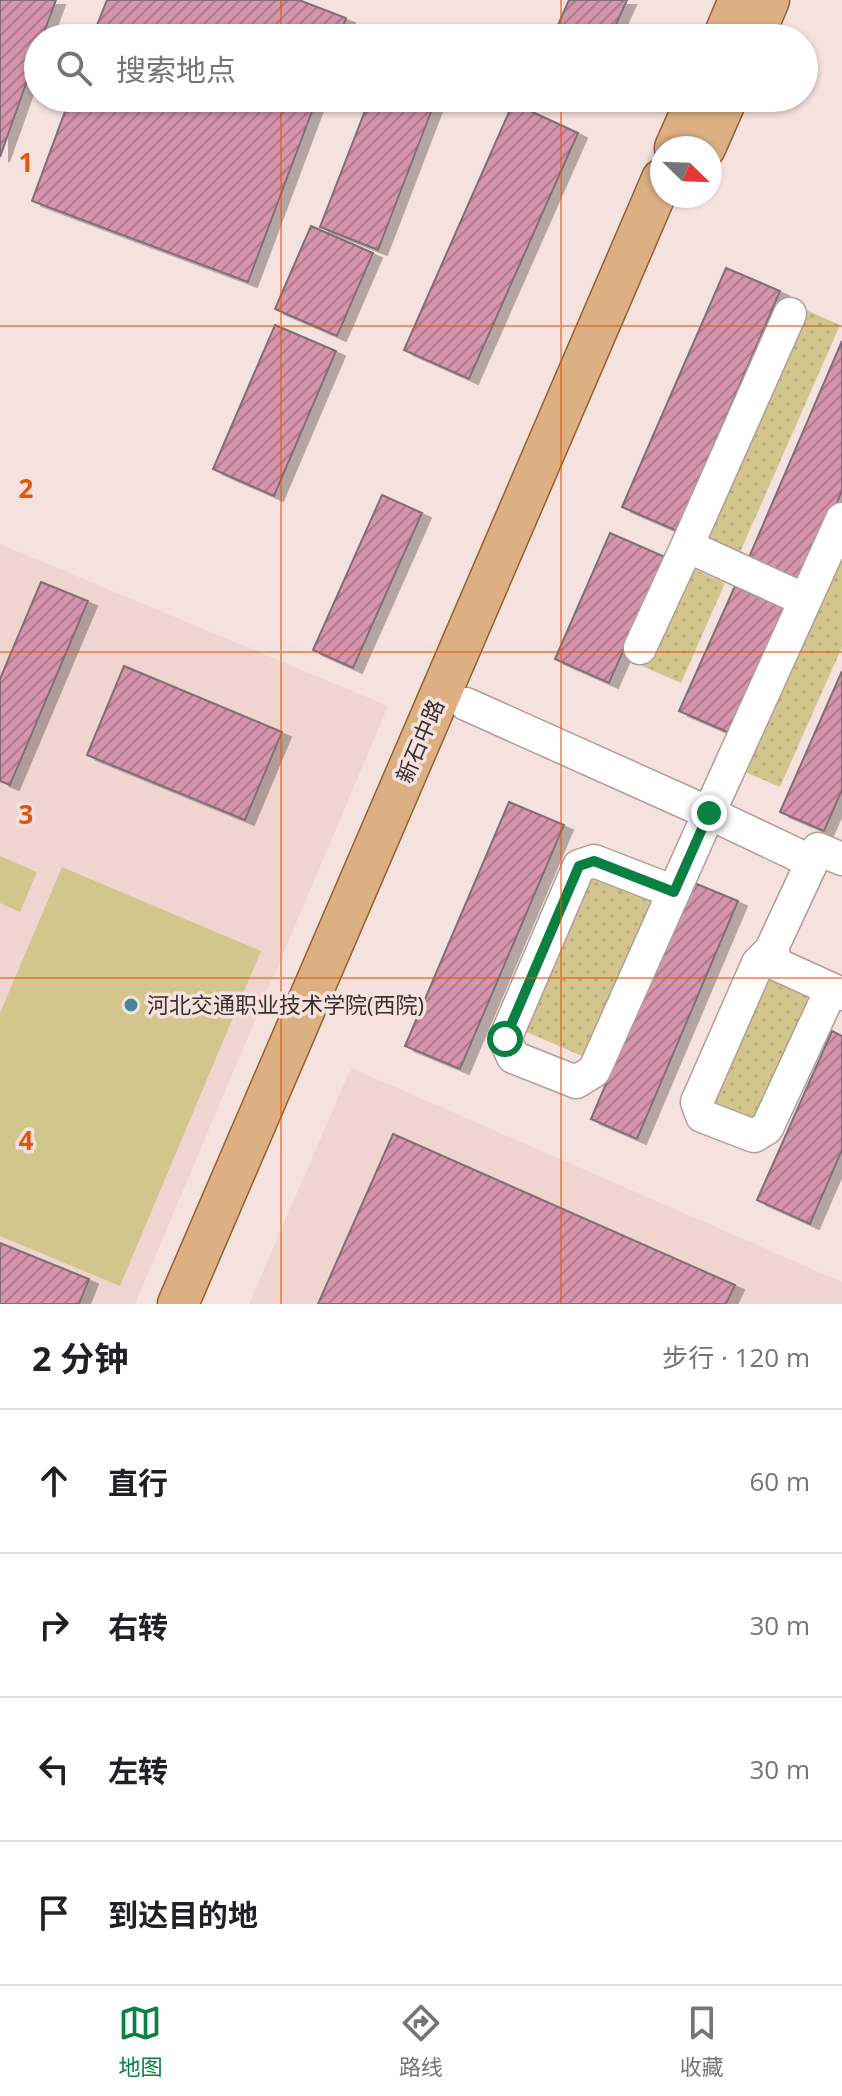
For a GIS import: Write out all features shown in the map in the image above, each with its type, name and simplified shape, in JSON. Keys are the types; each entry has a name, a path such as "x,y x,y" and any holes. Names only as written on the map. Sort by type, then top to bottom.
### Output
{"main road":[{"path":"729,24 739,0"},
{"path":"759,24 769,0"},
{"path":"680,136 691,112"},
{"path":"710,136 721,112"},
{"name":"新石中路","path":"178,1304 650,207"},
{"name":"新石中路","path":"208,1304 680,208"}],"lane":[{"path":"640,648 790,314"},
{"path":"674,892 594,861 579,866 505,1039 513,1057 576,1082 594,1071 842,519"},
{"path":"687,546 805,600"},
{"path":"466,704 810,861"},
{"path":"771,950 778,965 836,992 767,1128 754,1136 702,1116 697,1102 758,963 771,950 810,861 818,849 842,859"}],"shaded area":[{"path":"799,307 840,325 738,557 697,539"},
{"path":"842,533 842,647 780,787 738,769"},
{"name":"河北交通职业技术学院(西院)","path":"0,544 388,706 135,1304 0,1304"},
{"path":"684,565 725,583 681,683 640,665"},
{"path":"0,856 37,872 20,912 0,903"},
{"path":"62,867 261,951 120,1286 0,1236 0,1013"},
{"path":"593,875 657,903 589,1059 524,1031"},
{"path":"766,972 819,996 761,1127 708,1104"},
{"path":"351,1068 842,1282 842,1304 249,1304"}],"building":[{"path":"0,0 56,0 47,24 24,24 24,89 0,157"},
{"path":"107,0 299,0 346,18 344,24 98,24"},
{"path":"569,0 627,0 616,24 558,24"},
{"path":"65,112 312,112 248,282 32,201"},
{"path":"365,112 431,112 378,250 320,227"},
{"path":"509,112 532,112 578,133 469,379 404,350"},
{"path":"311,226 373,253 337,336 275,309"},
{"path":"726,268 780,291 677,531 622,507"},
{"path":"275,325 336,351 274,496 213,469"},
{"path":"842,341 842,491 801,586 747,562"},
{"path":"382,495 422,513 353,668 313,650"},
{"path":"610,533 665,557 609,683 555,659"},
{"path":"41,582 88,601 10,785 0,781 0,679"},
{"path":"735,586 789,610 734,735 679,711"},
{"path":"124,666 282,732 245,820 87,755"},
{"path":"842,671 842,790 824,831 780,812"},
{"path":"509,802 564,825 460,1069 405,1046"},
{"path":"692,882 738,901 637,1139 591,1119"},
{"path":"832,1031 842,1036 842,1150 810,1224 757,1200"},
{"path":"393,1134 735,1285 726,1304 318,1304"},
{"path":"0,1243 89,1279 79,1304 0,1304"}],"place":[{"name":"河北交通职业技术学院(西院)","path":"131,1005"}],"route":[{"path":"505,1039 579,866 594,861 674,892 709,813"}]}
